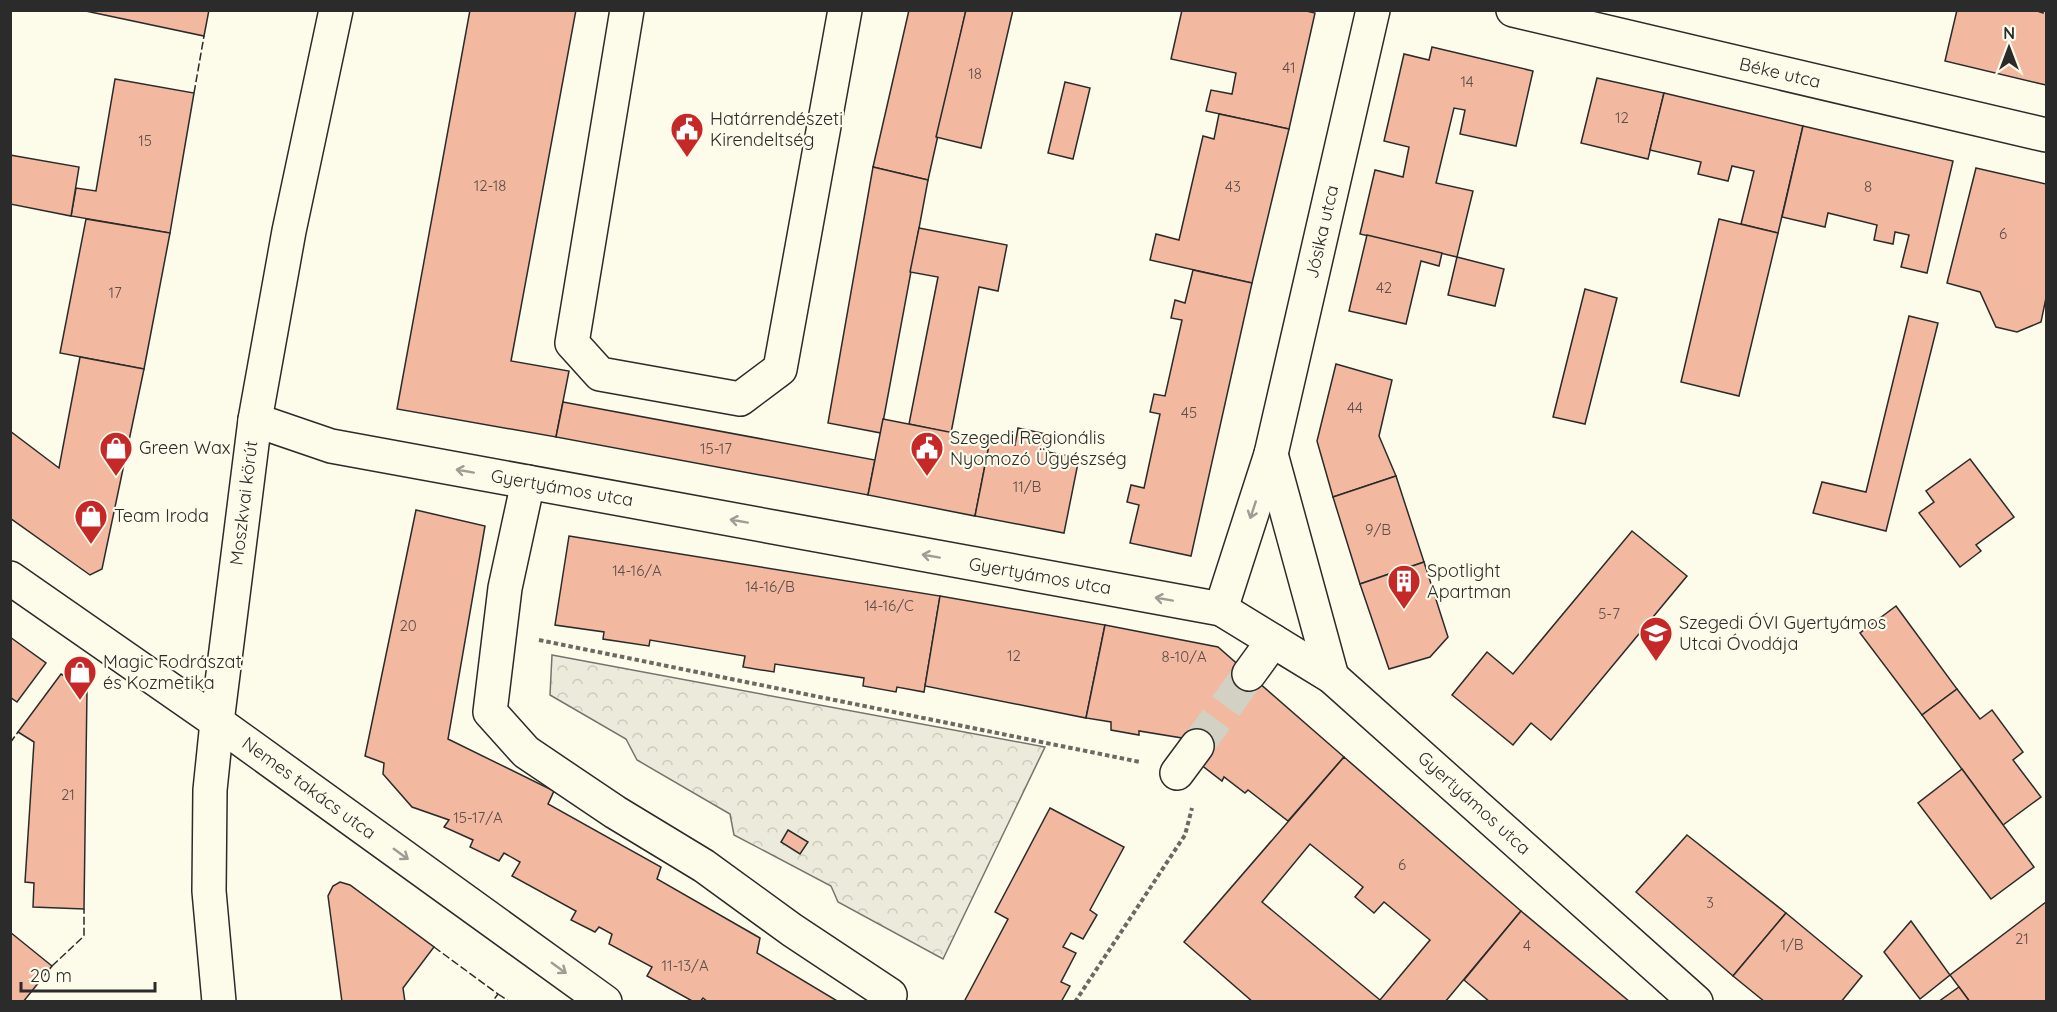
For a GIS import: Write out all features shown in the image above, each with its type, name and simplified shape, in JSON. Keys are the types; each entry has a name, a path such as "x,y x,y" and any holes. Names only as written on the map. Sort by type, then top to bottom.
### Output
{"street":[{"name":"Moszkvai körút","path":"219,1002 209,891 210,790 217,722 255,420 289,231 336,10"},
{"path":"627,10 572,343 600,374 740,399 780,369 845,10"},
{"name":"Jósika utca","path":"1221,609 1271,454 1373,10"},
{"name":"Béke utca","path":"1513,10 2046,135"},
{"name":"Gyertyámos utca","path":"255,420 331,446 1221,609 1332,677 1696,1002"},
{"name":"Jósika utca","path":"1271,454 1332,677"},
{"path":"528,482 505,588 490,712 526,752 615,812 704,866 792,930 890,995 888,1002"},
{"name":"Nemes takács utca","path":"10,578 217,722 605,1002"},
{"path":"1249,674 1273,641"},
{"path":"1177,773 1197,746"}],"path":[{"path":"538,648 539,640 1166,767 1177,773 1196,792 1185,836 1075,1002"}],"green space":[{"path":"552,655 1045,747 943,959 838,902 831,886 734,835 730,814 637,760 626,739 550,695"}],"building":[{"path":"81,10 209,10 204,36"},
{"path":"470,10 576,10 511,361 569,371 556,437 397,409"},
{"path":"909,10 966,10 928,180 873,167"},
{"path":"966,10 1013,10 981,148 936,137"},
{"path":"1182,10 1302,10 1315,13 1289,129 1206,111 1211,90 1232,94 1236,73 1171,59"},
{"path":"1957,10 2034,10 2043,13 2043,10 2046,10 2046,85 1945,61"},
{"path":"1432,47 1533,71 1516,146 1460,134 1465,110 1454,108 1436,183 1473,191 1457,257 1360,234 1375,170 1403,177 1409,147 1384,141 1404,54 1429,60"},
{"path":"1597,78 1664,93 1648,159 1581,143"},
{"path":"115,79 194,93 170,233 71,216 76,188 96,191"},
{"path":"1065,82 1090,88 1073,159 1048,153"},
{"path":"1664,93 1803,126 1778,233 1741,224 1754,171 1732,166 1728,181 1698,174 1701,162 1650,150"},
{"path":"1219,114 1289,129 1252,283 1150,260 1156,234 1179,240 1203,136 1214,139"},
{"path":"1803,126 1953,161 1927,273 1901,267 1909,235 1895,232 1893,244 1874,240 1877,225 1828,213 1825,227 1782,217"},
{"path":"10,155 79,167 71,216 10,204"},
{"path":"873,167 928,180 881,433 828,423"},
{"path":"1976,168 2046,184 2046,298 2041,322 2017,332 1996,327 1980,292 1947,283"},
{"path":"86,219 170,233 144,369 60,353"},
{"path":"1719,219 1778,233 1739,396 1681,382"},
{"path":"919,228 1007,245 998,291 979,287 951,433 909,424 938,277 910,272"},
{"path":"1367,235 1442,253 1439,266 1421,261 1406,324 1349,311"},
{"path":"1457,257 1504,269 1495,306 1448,295"},
{"path":"1193,270 1252,283 1191,556 1130,543 1139,505 1127,502 1131,485 1144,488 1160,414 1150,412 1154,394 1165,396 1182,320 1171,318 1175,300 1185,303"},
{"path":"1585,289 1617,298 1585,424 1553,417"},
{"path":"1909,316 1938,323 1886,531 1813,513 1822,482 1866,492"},
{"path":"80,357 144,369 102,569 90,575 10,518 10,431 59,468"},
{"path":"1336,364 1392,380 1379,436 1396,476 1333,497 1317,441"},
{"path":"563,402 875,460 868,495 556,437"},
{"name":"Szegedi Regionális Nyomozó Ügyészség","path":"883,419 990,440 975,516 868,495"},
{"path":"1018,428 1051,435 1048,452 1079,458 1064,533 975,516 990,440 1015,445"},
{"path":"1970,459 2014,517 1976,545 1981,551 1960,567 1919,513 1934,502 1926,491"},
{"path":"1396,476 1424,562 1360,584 1333,497"},
{"path":"416,510 485,526 448,739 554,791 548,804 661,867 657,879 760,938 757,953 839,1002 708,1002 703,998 700,1002 694,1002 647,976 652,967 609,944 612,934 599,927 595,932 571,920 576,911 512,876 520,862 504,853 499,861 470,847 473,840 444,827 449,820 412,807 383,774 384,763 365,756"},
{"path":"1632,531 1687,576 1551,740 1531,723 1513,745 1452,695 1487,652 1513,674"},
{"path":"569,536 940,596 924,692 897,687 896,692 863,686 864,678 775,664 774,672 743,667 745,656 650,640 649,646 603,639 604,632 555,625"},
{"name":"Spotlight Apartman","path":"1424,562 1448,637 1430,657 1389,669 1360,584"},
{"path":"940,596 1105,625 1086,718 925,686"},
{"path":"1896,606 1957,689 1922,715 1860,633"},
{"path":"1105,625 1218,647 1344,757 1288,821 1248,790 1245,793 1224,777 1222,781 1200,764 1188,739 1139,731 1139,735 1111,730 1111,722 1086,718"},
{"path":"10,637 46,663 17,702 10,697"},
{"path":"61,674 87,690 84,909 33,907 34,883 25,882 34,742 18,732"},
{"path":"1957,689 1980,719 1992,710 2023,752 2013,760 2041,797 2003,825 1922,715"},
{"path":"1344,757 1521,911 1445,1002 1253,1002 1184,942","holes":["1310,844 1363,887 1355,897 1374,913 1384,902 1430,940 1380,1000 1262,902"]},
{"path":"1962,769 2034,867 1991,899 1918,803"},
{"path":"1050,808 1124,847 1090,910 1097,915 1083,939 1071,933 1063,947 1076,953 1061,982 1070,986 1061,1002 964,1002 1008,919 995,912"},
{"path":"788,830 808,842 800,854 781,842"},
{"path":"1687,835 1786,913 1733,976 1636,892"},
{"path":"340,882 350,885 434,947 403,988 405,1002 342,1002 328,896 333,886"},
{"path":"2046,902 2046,1002 1970,1002 1950,975"},
{"path":"1521,911 1630,1002 1490,1002 1464,980"},
{"path":"1786,913 1862,976 1841,1002 1765,1002 1733,976"},
{"path":"1911,921 1950,975 1920,999 1884,952"},
{"path":"10,932 52,966 23,1002 10,1002"},
{"path":"1959,987 1970,1002 1938,1002"}],"tunnel":[{"path":"1197,746 1249,674"}],"fence":[{"path":"194,93 204,36"},
{"path":"10,743 18,732"},
{"path":"52,966 84,936 84,909"},
{"path":"434,947 498,994 492,1002"},
{"path":"498,994 510,1002"}],"place":[{"name":"Határrendészeti Kirendeltség","path":"687,158"},
{"name":"Green Wax","path":"116,477"},
{"name":"Szegedi Regionális Nyomozó Ügyészség","path":"927,477"},
{"name":"Team Iroda","path":"91,545"},
{"name":"Spotlight Apartman","path":"1404,610"},
{"name":"Szegedi ÓVI Gyertyámos Utcai Óvodája","path":"1656,662"},
{"name":"Magic Fodrászat és Kozmetika","path":"80,701"}]}
